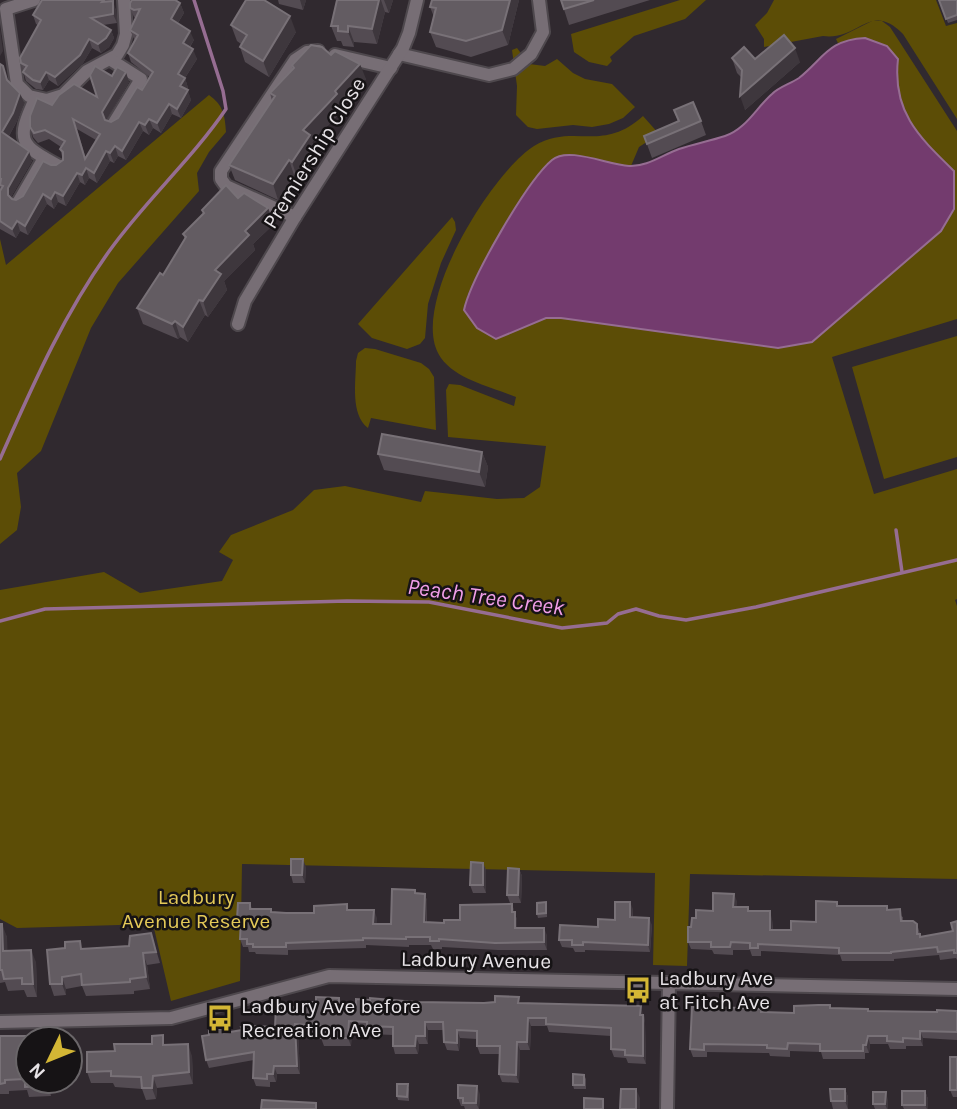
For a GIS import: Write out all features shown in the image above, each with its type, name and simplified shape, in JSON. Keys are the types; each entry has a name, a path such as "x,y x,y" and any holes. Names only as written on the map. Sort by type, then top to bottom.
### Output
{"street":[{"path":"34,0 5,5 17,84 35,99 58,97 87,71 117,55 125,41 127,27 124,0"},
{"name":"Premiership Close","path":"238,324 245,301 295,217 399,54 409,33 417,0"},
{"path":"399,54 489,75 513,69 531,54 538,43 543,24 539,0"},
{"path":"295,217 226,186 220,179 221,170 300,55 317,51 391,68"},
{"path":"111,60 141,79 114,123"},
{"path":"35,99 24,122 23,133 30,148 59,166"},
{"path":"19,201 44,158"},
{"name":"Ladbury Avenue","path":"0,1022 171,1018 329,976 957,989"},
{"path":"667,1109 669,984"}],"green space":[{"path":"680,0 706,0 685,19 634,36 610,57 612,61 607,66 589,62 574,52 571,34"},
{"path":"774,0 936,0 946,26 957,23 957,119 903,34 882,21 873,21 835,36 764,47 764,39 755,25 767,13"},
{"name":"Ladbury Avenue Reserve","path":"872,21 882,21 890,27 957,131 957,319 832,357 874,494 957,469 957,879 690,874 687,966 653,965 655,873 242,864 240,981 171,1001 153,924 17,928 0,919 0,590 104,572 140,593 222,581 233,560 219,552 231,535 293,510 314,490 345,486 421,502 425,491 497,499 524,498 540,487 546,446 448,437 446,390 449,384 460,385 514,406 516,397 456,372 441,358 433,336 435,308 444,277 476,212 516,161 534,146 548,139 614,133 643,116 659,134 639,147 631,166 604,163 531,186 468,294 464,310 496,339 546,318 561,318 778,348 812,342 941,231 954,171 929,147 910,122 899,94 898,59 865,38 838,43 836,39"},
{"path":"517,48 529,64 545,66 557,59 585,79 612,84 635,107 623,118 609,124 592,127 528,127 516,115 517,86 512,50"},
{"path":"209,95 222,111 226,132 209,152 197,173 199,191 118,283 91,328 41,451 17,473 21,507 17,530 0,544 0,239 6,265"},
{"path":"452,217 456,230 441,263 428,304 425,338 420,344 407,349 372,338 358,324"},
{"path":"957,336 957,457 884,479 852,367"},
{"path":"365,348 421,363 429,369 434,377 436,430 371,418 368,428 362,422 356,406 355,378 358,353"}],"shaded area":[{"path":"865,38 887,46 898,59 897,78 904,109 919,135 954,171 954,209 941,231 812,342 778,348 561,318 546,318 496,339 477,328 464,310 477,276 501,231 541,171 552,160 559,156 578,155 636,166 679,149 725,136 739,128 775,92 799,78 834,46"}],"building":[{"path":"42,0 113,1 113,14 91,18 111,30 106,38 98,44 89,39 80,55 55,77 46,72 40,82 23,72 27,66 21,63 20,58 41,20 33,15"},
{"path":"132,0 175,0 180,3 171,19 190,31 183,43 193,49 178,74 185,78 180,86 188,90 177,109 169,104 157,123 149,119 145,125 139,122 122,151 115,146 110,153 106,151 94,173 86,168 82,175 77,173 63,196 55,192 51,199 43,194 25,226 17,221 12,229 0,221 0,191 3,186 0,185 0,64 7,80 20,93 2,132 29,151 8,188 8,195 16,200 23,196 43,161 56,165 63,160 63,152 60,149 65,141 45,130 34,133 30,127 30,116 37,98 52,105 59,95 74,84 97,97 90,75 95,66 112,76 117,67 126,72 102,112 105,120 111,122 118,118 137,87 142,90 153,72 128,53 138,35 130,30 140,9 130,8","holes":["73,119 100,134 85,159"]},
{"path":"246,0 264,0 290,16 263,61 240,47 247,35 231,25"},
{"path":"337,0 379,0 372,29 348,26 348,32 338,31 338,26 331,26"},
{"path":"432,0 510,0 502,30 466,41 430,32 436,8 430,7"},
{"path":"561,0 594,0 564,9"},
{"path":"939,0 957,0 957,15 946,19"},
{"path":"784,35 795,48 740,96 742,70 732,58 744,47 755,59"},
{"path":"311,45 322,47 331,55 335,51 360,64 335,91 337,94 303,130 310,135 273,184 229,165 275,96 270,93"},
{"path":"693,102 701,121 647,144 644,136 679,121 674,110"},
{"path":"226,185 238,198 244,193 268,208 245,231 249,235 215,270 221,274 203,301 199,300 183,327 175,321 172,324 137,308 160,273 163,275 186,237 183,234"},
{"path":"382,434 482,452 479,472 378,454"},
{"path":"291,859 303,859 302,875 291,875"},
{"path":"471,862 483,863 483,885 470,885"},
{"path":"508,868 519,869 518,895 507,895"},
{"path":"392,889 415,890 415,893 425,894 424,922 444,923 444,920 460,920 460,905 512,904 515,928 544,928 544,942 430,941 430,937 406,937 286,943 286,947 253,947 253,944 247,944 247,939 240,939 241,919 237,919 238,903 250,903 250,909 271,909 271,912 286,913 314,913 314,906 347,904 347,910 374,910 373,924 391,924"},
{"path":"713,893 734,894 733,907 748,907 748,911 770,911 770,930 791,930 791,921 816,922 816,901 837,902 837,906 887,906 887,910 900,909 901,921 913,921 917,924 917,934 920,934 920,937 953,931 951,923 957,921 957,953 954,953 954,950 938,952 937,947 891,953 839,953 839,948 758,944 758,948 750,948 750,943 731,942 730,947 711,947 711,942 688,942 688,927 691,927 692,918 696,918 696,910 713,911"},
{"path":"546,902 546,913 537,914 537,903"},
{"path":"615,902 630,902 630,917 649,918 648,945 583,942 583,945 572,945 572,940 559,940 560,925 598,927 598,919 615,920"},
{"path":"0,924 3,951 31,950 33,984 22,984 22,978 4,979 0,970"},
{"path":"151,933 156,952 143,953 146,977 130,979 130,982 82,985 81,974 62,977 62,984 50,984 47,950 65,948 65,942 80,941 81,949 129,946 130,936"},
{"path":"495,996 519,997 518,1003 641,1006 643,1056 625,1055 625,1050 611,1049 611,1028 546,1024 546,1018 528,1018 527,1042 517,1042 516,1075 499,1074 500,1046 477,1046 477,1031 457,1030 457,1043 444,1042 443,1022 425,1022 425,1036 416,1036 415,1046 393,1046 393,1027 367,1026 367,1022 349,1021 348,1038 321,1038 321,1026 295,1024 297,1066 274,1066 273,1074 267,1074 267,1079 253,1078 254,1052 206,1060 202,1036 209,1035 209,1031 223,1028 224,1033 242,1030 241,1027 275,1027 276,1007 305,1007 305,1002 316,1002 316,997 339,998 339,1004 356,1005 356,999 370,998 484,1003 495,1002"},
{"path":"748,1005 757,1006 761,1012 794,1013 794,1006 818,1005 868,1011 957,1011 957,1032 920,1031 920,1039 903,1038 903,1042 887,1041 887,1036 868,1036 863,1051 820,1051 820,1044 788,1043 787,1049 767,1048 767,1045 704,1044 704,1050 690,1049 692,1007 748,1008"},
{"path":"163,1035 163,1045 188,1044 189,1072 153,1076 152,1088 142,1088 141,1077 111,1076 111,1071 87,1072 87,1052 115,1051 114,1044 152,1044 152,1036"},
{"path":"0,1036 14,1036 14,1080 5,1080 5,1083 0,1084"},
{"path":"950,1057 957,1057 957,1090 950,1090"},
{"path":"573,1074 584,1075 584,1085 573,1085"},
{"path":"397,1084 408,1084 407,1097 397,1096"},
{"path":"458,1085 477,1086 476,1103 463,1103 463,1098 458,1098"},
{"path":"621,1089 636,1089 636,1109 620,1109"},
{"path":"830,1089 845,1089 845,1101 831,1101"},
{"path":"902,1091 925,1091 925,1105 902,1105"},
{"path":"873,1092 886,1092 885,1104 873,1104"},
{"path":"584,1098 603,1099 603,1109 584,1109"},
{"path":"262,1100 316,1103 316,1109 261,1109"}],"waterway":[{"path":"0,459 49,352 93,275 124,232 199,145 226,109 223,91 194,0"},
{"path":"896,530 902,572"},
{"name":"Peach Tree Creek","path":"0,621 45,609 347,601 429,602 562,628 607,623 618,614 636,609 686,620 756,607 957,560"}],"place":[{"name":"Ladbury Ave at Fitch Ave","path":"638,990"},
{"name":"Ladbury Ave before Recreation Ave","path":"220,1018"}]}
